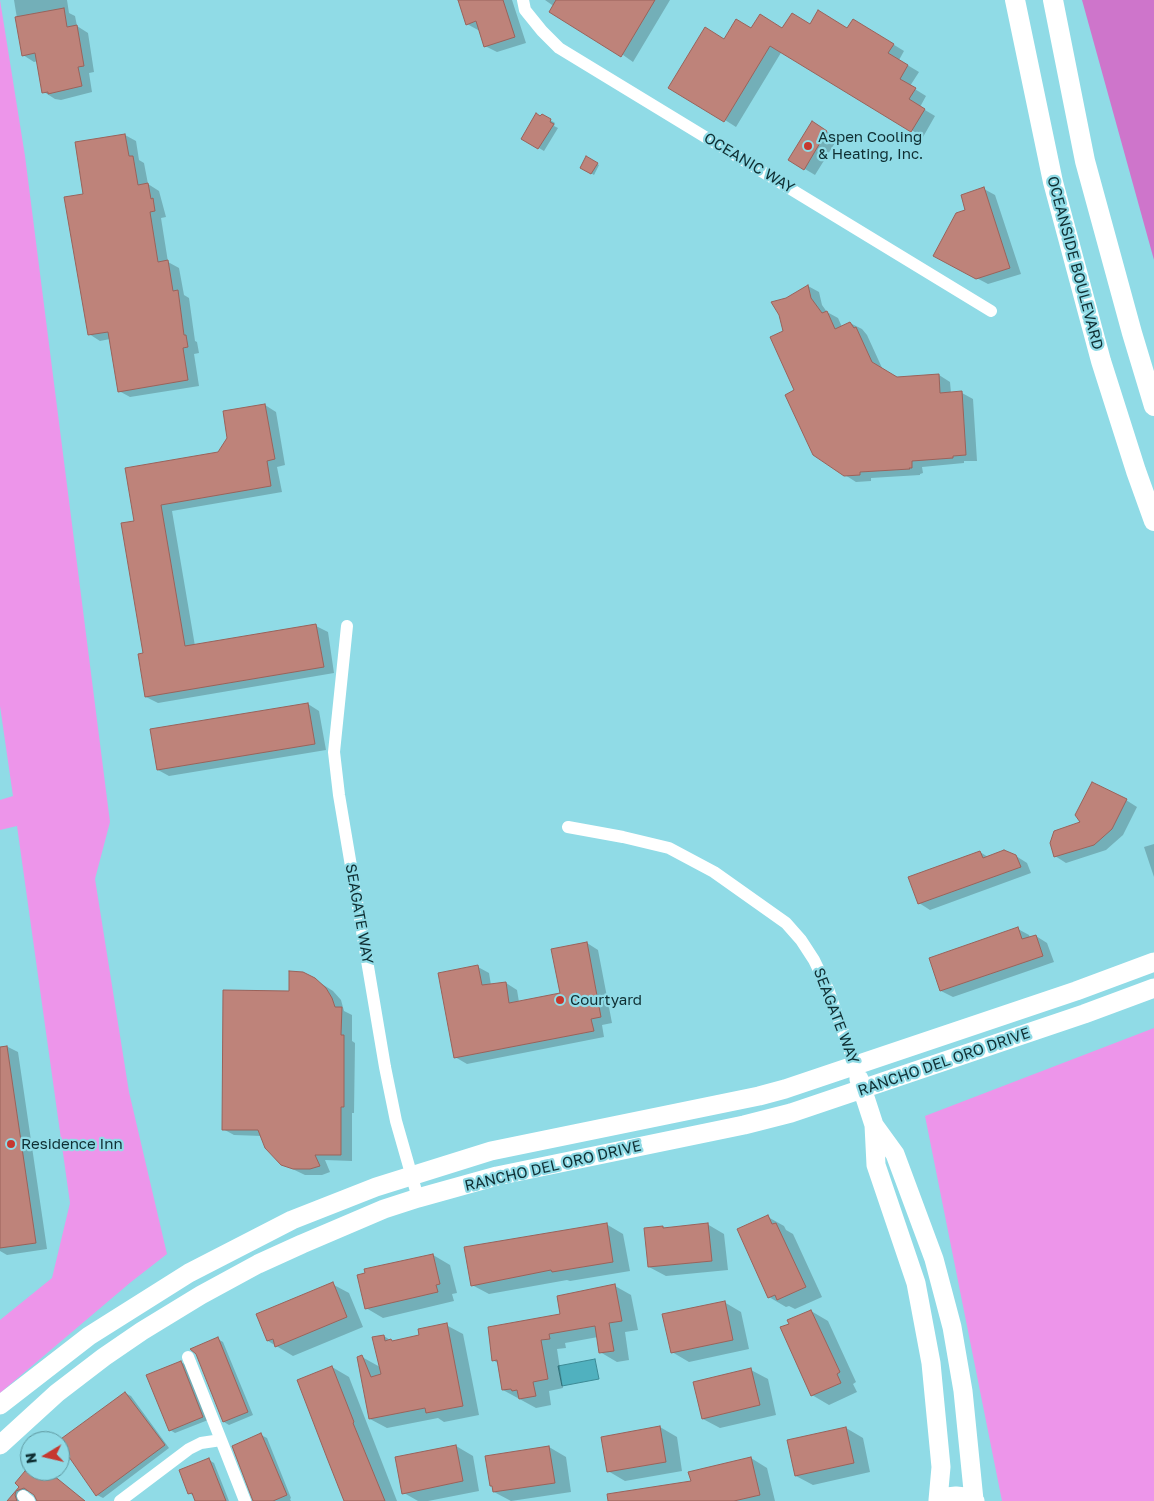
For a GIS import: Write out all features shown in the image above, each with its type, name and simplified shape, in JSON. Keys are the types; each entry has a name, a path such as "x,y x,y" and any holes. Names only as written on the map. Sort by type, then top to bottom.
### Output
{"main road":[{"name":"OCEANSIDE BOULEVARD","path":"1016,0 1053,182 1102,360 1136,471 1154,521"},
{"path":"1053,0 1085,162 1154,406"},
{"name":"RANCHO DEL ORO DRIVE","path":"0,1405 88,1336 188,1273 292,1220 376,1187 490,1152 759,1096 855,1066 1076,991 1154,962"},
{"name":"RANCHO DEL ORO DRIVE","path":"0,1445 57,1393 104,1357 201,1295 258,1264 384,1209 497,1176 744,1125 791,1113 1075,1018 1154,988"},
{"name":"SEAGATE WAY","path":"855,1066 874,1125"},
{"path":"874,1125 895,1154 934,1259 952,1327 964,1391 975,1500 956,1496 938,1501 941,1467 931,1363 916,1284 876,1165 874,1125"}],"street":[{"name":"OCEANIC WAY","path":"523,0 525,10 559,48 991,311"},
{"name":"SEAGATE WAY","path":"347,626 334,752 339,795 385,1067 396,1121 418,1198"},
{"name":"SEAGATE WAY","path":"568,827 669,848 714,872 786,923 810,953 828,989 855,1066"},
{"path":"188,1357 245,1501"},
{"path":"120,1501 189,1449 201,1443 221,1440"}],"shaded area":[{"path":"0,0 25,156 110,822 95,879 129,1092 167,1254 131,1282 0,1393 0,1320 52,1278 70,1203 17,826 0,830 0,800 13,796 0,706"},
{"path":"1082,0 1154,0 1154,260"},
{"path":"1154,1028 1154,1501 1002,1501 925,1116"}],"water":[{"path":"595,1359 599,1379 562,1386 558,1366"}],"building":[{"path":"458,0 503,0 515,37 484,47 476,21 466,25"},
{"path":"556,0 655,0 621,57 549,12"},
{"path":"64,8 67,27 77,25 84,66 78,67 82,86 48,94 48,92 42,93 35,53 22,56 15,17"},
{"path":"818,10 847,28 853,19 894,44 888,53 908,65 900,79 916,88 909,99 925,109 911,132 770,46 724,122 668,88 705,27 724,39 736,19 751,28 760,14 782,28 792,13 810,24"},
{"path":"536,113 551,119 550,122 554,124 538,149 521,139"},
{"name":"Aspen Cooling & Heating, Inc.","path":"812,121 827,131 804,170 788,160"},
{"path":"125,134 129,156 133,156 138,185 148,183 151,199 153,198 155,211 150,212 158,262 168,260 173,291 178,290 184,335 186,335 188,347 183,348 188,380 118,392 108,332 88,335 64,197 83,194 75,142"},
{"path":"586,156 598,163 591,174 580,168"},
{"path":"984,187 1010,268 976,279 933,256 956,213 965,210 961,195"},
{"path":"808,285 811,298 822,313 827,311 835,329 850,322 854,328 856,327 872,362 897,377 939,374 940,393 962,391 966,455 953,456 953,458 912,461 912,468 910,469 860,472 860,475 844,476 813,455 785,395 794,390 770,337 783,331 779,315 771,302 786,298"},
{"path":"265,404 275,459 267,461 271,486 161,505 185,646 316,624 324,667 145,697 138,654 143,653 121,523 134,521 125,468 218,452 227,438 223,411"},
{"path":"308,703 315,744 157,770 150,729"},
{"path":"1092,782 1127,799 1112,829 1094,845 1054,857 1050,843 1054,831 1080,822 1075,815"},
{"path":"1004,850 1016,855 1021,867 918,904 908,877 980,851 983,858"},
{"path":"1018,927 1022,939 1036,935 1043,956 940,991 929,958"},
{"name":"Courtyard","path":"587,942 601,1017 591,1019 594,1031 454,1058 438,973 478,965 482,985 506,982 509,1003 560,993 551,949"},
{"path":"289,971 303,972 315,978 326,988 335,1007 342,1007 341,1035 344,1035 344,1107 341,1107 341,1155 315,1155 320,1166 310,1169 293,1169 281,1165 265,1148 258,1130 222,1130 223,990 289,991"},
{"name":"Residence Inn","path":"7,1046 36,1243 0,1248 0,1047"},
{"path":"768,1215 772,1224 776,1223 806,1287 777,1300 775,1295 768,1298 737,1229"},
{"path":"607,1223 613,1262 552,1272 551,1270 471,1286 464,1247"},
{"path":"708,1223 712,1261 648,1267 644,1228"},
{"path":"433,1254 440,1284 436,1285 438,1292 365,1309 357,1275 365,1273 364,1269"},
{"path":"333,1282 347,1317 275,1347 273,1339 267,1341 256,1314"},
{"path":"615,1284 622,1321 609,1323 614,1351 599,1353 595,1326 549,1334 550,1339 541,1340 548,1379 533,1382 536,1396 519,1399 517,1390 502,1390 497,1360 492,1361 488,1327 560,1314 557,1296"},
{"path":"725,1301 733,1340 671,1353 662,1314"},
{"path":"811,1310 840,1372 837,1374 841,1383 811,1396 780,1327 789,1324 787,1320"},
{"path":"447,1323 463,1406 426,1413 425,1408 369,1419 357,1357 362,1355 371,1377 381,1374 372,1337 384,1335 385,1341 391,1339 392,1341 419,1335 418,1329"},
{"path":"218,1337 248,1412 223,1422 196,1354 190,1349"},
{"path":"181,1361 203,1417 169,1431 146,1375"},
{"path":"332,1366 385,1501 344,1501 327,1458 297,1380"},
{"path":"751,1368 760,1405 702,1419 693,1382"},
{"path":"125,1392 165,1445 96,1496 70,1458 70,1432"},
{"path":"660,1426 666,1462 607,1472 601,1437"},
{"path":"846,1427 854,1463 795,1476 787,1440"},
{"path":"261,1433 287,1495 273,1501 253,1501 232,1446"},
{"path":"456,1445 463,1481 402,1494 395,1457"},
{"path":"549,1446 555,1483 493,1492 492,1486 490,1486 485,1456"},
{"path":"751,1457 760,1495 734,1501 608,1501 607,1494 691,1481 688,1472"},
{"path":"209,1458 226,1501 195,1501 192,1493 188,1494 179,1470"},
{"path":"20,1477 20,1481 60,1481 85,1501 37,1501 34,1495 24,1488 16,1491 17,1501 7,1501 19,1487 15,1483"}],"place":[{"name":"Aspen Cooling & Heating, Inc.","path":"808,146"},
{"name":"Courtyard","path":"560,1000"},
{"name":"Residence Inn","path":"11,1144"}]}
